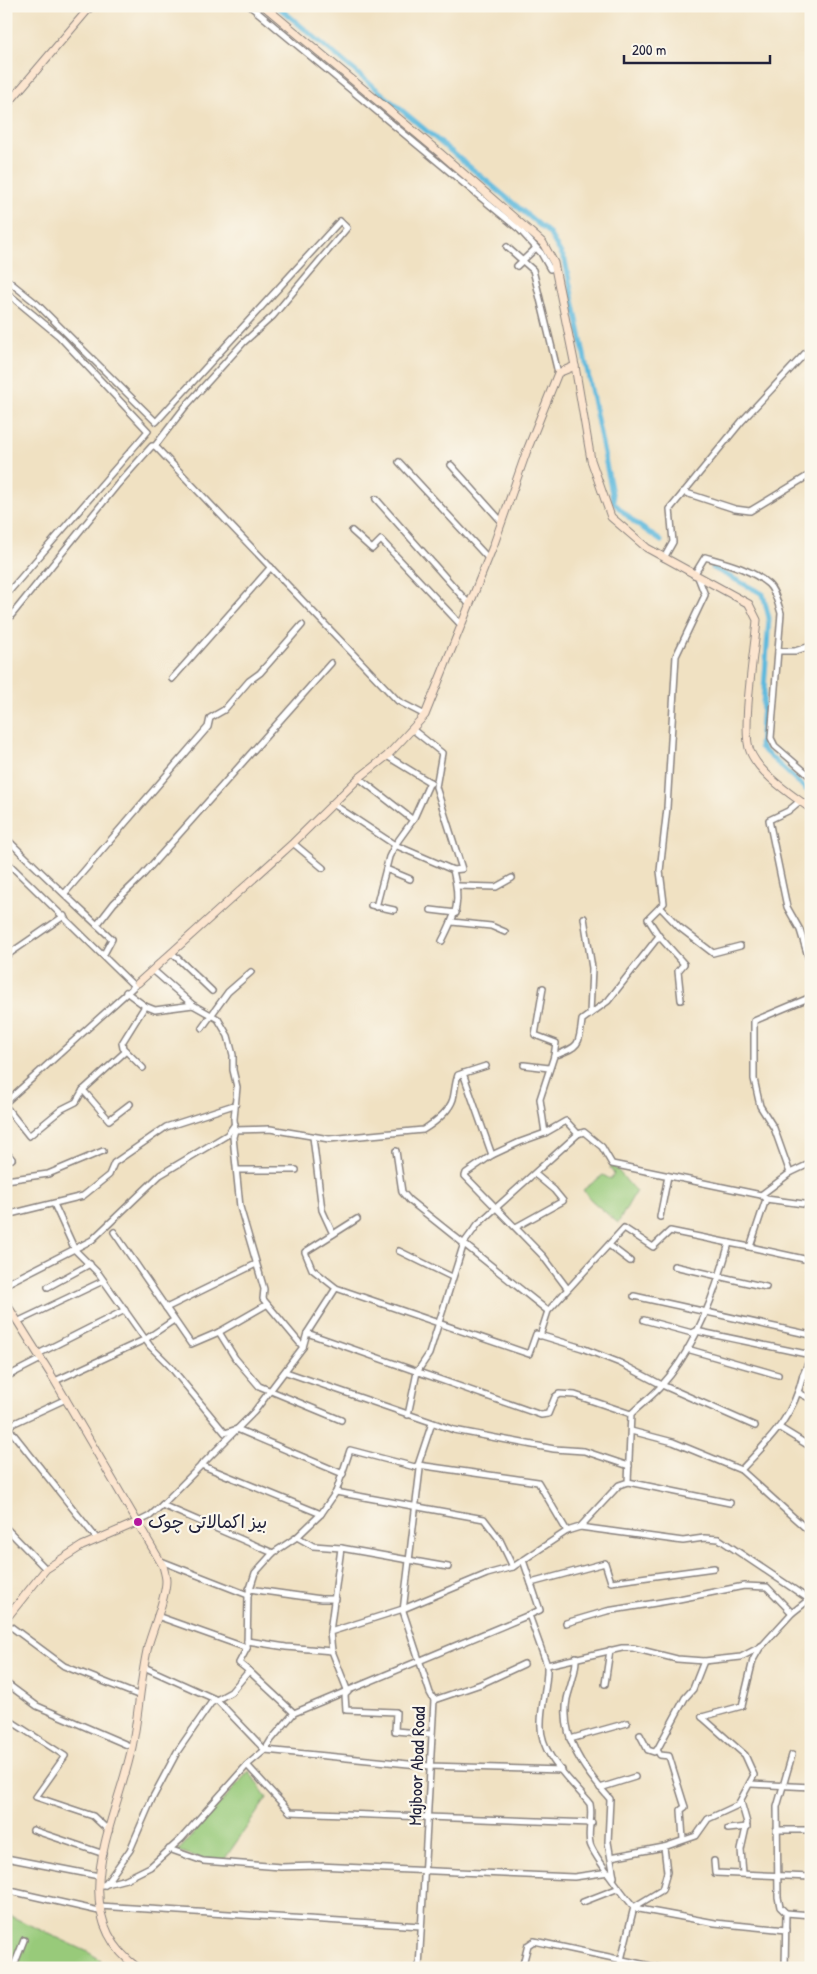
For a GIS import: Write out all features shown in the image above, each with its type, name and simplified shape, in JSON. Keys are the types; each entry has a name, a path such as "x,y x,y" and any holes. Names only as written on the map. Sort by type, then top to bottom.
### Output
{"street":[{"path":"6,106 91,6"},
{"path":"250,6 520,230 536,248 550,269 555,268"},
{"path":"264,6 440,153 543,243 555,268 575,366 591,460 611,517 647,548 749,604 757,620 747,731 750,751 762,769 811,809"},
{"path":"6,280 37,304 156,422 340,221 347,228 273,316 243,343 191,401 156,446 152,446 118,484 6,622"},
{"path":"6,1102 293,843 359,778 387,756 425,715 502,522 526,453 558,373 533,270 507,247"},
{"path":"517,266 536,248"},
{"path":"6,292 59,336 148,430 6,595"},
{"path":"664,558 673,542 670,508 742,421 811,347"},
{"path":"558,373 575,366"},
{"path":"156,446 398,701 425,715"},
{"path":"399,462 488,558"},
{"path":"451,465 502,522"},
{"path":"683,492 735,509 750,511 811,474"},
{"path":"376,499 470,604"},
{"path":"352,531 372,549 381,540 461,624"},
{"path":"696,576 705,557 736,566 769,584 777,598 780,613 771,738 775,746 811,776"},
{"path":"172,680 271,567"},
{"path":"681,1000 678,971 684,964 658,936 648,919 664,903 660,871 667,808 676,656 706,595 696,576"},
{"path":"810,585 811,589"},
{"path":"65,893 208,727 210,718 224,710 249,681 260,673 302,625"},
{"path":"778,651 795,651 811,646"},
{"path":"97,925 114,903 142,876 331,663"},
{"path":"333,804 395,845 452,870 462,869 436,787 442,753 412,729"},
{"path":"387,756 436,787"},
{"path":"359,778 413,820"},
{"path":"394,910 374,906 395,845 413,820 430,782"},
{"path":"800,800 788,811 769,820 785,898 800,930 811,966"},
{"path":"6,838 112,940 104,954"},
{"path":"293,843 323,868"},
{"path":"6,861 136,984"},
{"path":"386,869 410,879"},
{"path":"442,941 456,913 459,899 452,870"},
{"path":"457,886 496,887 512,878"},
{"path":"660,907 679,927 713,953 740,946"},
{"path":"431,910 456,913"},
{"path":"6,956 64,916"},
{"path":"584,918 592,968 590,1014"},
{"path":"452,922 491,926 505,932"},
{"path":"554,1056 576,1048 579,1044 582,1020 608,1000 658,936"},
{"path":"172,953 212,991"},
{"path":"153,970 193,1005 218,1019 228,1036 233,1054 233,1070 237,1088 234,1105 235,1127 233,1137 240,1207 264,1289 263,1299 266,1305 303,1347"},
{"path":"202,1028 228,992 251,972"},
{"path":"543,988 535,1035 556,1043 554,1056 540,1099 545,1133"},
{"path":"126,992 146,1006 156,1010 193,1005"},
{"path":"790,1173 774,1128 760,1106 754,1079 754,1021 811,997"},
{"path":"143,1068 126,1052 122,1043 146,1006"},
{"path":"6,1107 29,1136 62,1109 76,1102 83,1090 126,1052"},
{"path":"524,1064 550,1068"},
{"path":"6,1284 92,1240 160,1174 226,1135 235,1127 270,1129 313,1137 356,1138 423,1130 434,1123 452,1101 458,1075 486,1066"},
{"path":"463,1073 492,1155"},
{"path":"83,1090 109,1120 130,1104"},
{"path":"6,1216 84,1196 109,1175 114,1163 166,1127 234,1105"},
{"path":"567,1288 543,1256 465,1176 466,1173 492,1155 545,1133 566,1121 578,1134"},
{"path":"408,1415 417,1372 429,1354 464,1243 478,1224 578,1134 584,1132 602,1146 612,1164 761,1195 766,1199 811,1205"},
{"path":"313,1137 322,1210 333,1234"},
{"path":"6,1180 48,1174 103,1151"},
{"path":"396,1151 402,1192 409,1200 548,1311"},
{"path":"6,1152 12,1159"},
{"path":"761,1195 790,1173 811,1162"},
{"path":"237,1170 296,1170"},
{"path":"516,1227 563,1201 554,1190 535,1174"},
{"path":"660,1217 668,1176"},
{"path":"750,1247 766,1199"},
{"path":"54,1204 75,1250 90,1264 146,1338 225,1433 237,1429 343,1474"},
{"path":"357,1219 305,1252 312,1269 336,1288 529,1354 536,1334 590,1351 755,1426"},
{"path":"540,1336 548,1311 567,1288 624,1228 653,1247 670,1231 804,1259"},
{"path":"114,1232 191,1344 219,1332 266,1305"},
{"path":"609,1244 630,1261"},
{"path":"628,1482 631,1414 662,1385 687,1350 707,1311 729,1244"},
{"path":"399,1251 452,1277"},
{"path":"48,1287 90,1264"},
{"path":"166,1308 256,1264"},
{"path":"674,1266 766,1287"},
{"path":"19,1321 103,1281"},
{"path":"7,1615 46,1568 97,1540 150,1516 162,1505 254,1412 303,1347 308,1333 336,1288"},
{"path":"634,1296 811,1335"},
{"path":"6,1303 19,1321 138,1522 161,1562 166,1581 138,1695 132,1747 99,1876 102,1886 99,1909 106,1930 116,1948 138,1968"},
{"path":"6,1377 40,1356 125,1310"},
{"path":"55,1381 146,1338 174,1320"},
{"path":"644,1320 692,1333 696,1331 811,1356 803,1375 799,1392 780,1428 741,1470"},
{"path":"219,1332 235,1358 259,1386 340,1420"},
{"path":"308,1333 541,1415 548,1414 555,1397 559,1394 575,1395 631,1414"},
{"path":"687,1350 778,1375"},
{"path":"286,1372 454,1430 545,1447 584,1451 629,1466"},
{"path":"803,1375 811,1377"},
{"path":"799,1392 811,1400"},
{"path":"66,1399 6,1426 97,1540"},
{"name":"Majboor Abad Road","path":"419,1968 424,1870 429,1819 429,1766 434,1700 430,1693 403,1608 420,1470 418,1464 432,1423"},
{"path":"780,1428 811,1447"},
{"path":"631,1431 673,1442 741,1470 811,1533"},
{"path":"294,1713 239,1663 247,1648 249,1588 255,1573 273,1553 297,1537 321,1514 336,1492 350,1450 416,1467 418,1464 538,1482 567,1531"},
{"path":"201,1465 321,1514"},
{"path":"580,1527 620,1486 628,1482 730,1503"},
{"path":"336,1492 484,1519 500,1540 513,1567"},
{"path":"162,1505 273,1553"},
{"path":"330,1632 403,1608 479,1577 513,1567 567,1531 580,1527 683,1542 704,1538 719,1539 810,1598"},
{"path":"6,1528 46,1568"},
{"path":"297,1537 313,1546 341,1548 448,1567"},
{"path":"341,1548 336,1599 330,1632 332,1651 348,1692"},
{"path":"102,1886 126,1879 150,1867 170,1849 247,1765 265,1750 294,1713 540,1610 523,1560"},
{"path":"161,1562 248,1595"},
{"path":"531,1583 605,1563 611,1582 714,1568"},
{"path":"566,1623 606,1611 744,1586 767,1588 792,1613"},
{"path":"249,1588 321,1599 336,1599"},
{"path":"611,1857 664,1848 683,1839 696,1836 708,1819 738,1805 751,1784 754,1775 745,1755 702,1717 742,1706 753,1660 762,1646 792,1613 810,1598 811,1593"},
{"path":"529,1615 547,1665 547,1681 540,1724 544,1748 590,1804 592,1823 590,1842 634,1908 715,1923 786,1930"},
{"path":"157,1616 247,1648"},
{"path":"6,1623 64,1666 138,1695"},
{"path":"247,1640 286,1647 332,1651"},
{"path":"547,1665 610,1650 633,1648 677,1659 704,1660 741,1657 762,1646"},
{"path":"605,1684 610,1650"},
{"path":"576,1657 565,1714 570,1740 600,1788 610,1799 608,1842 614,1880"},
{"path":"640,1735 648,1750 654,1752 657,1750 685,1698 693,1689 704,1660"},
{"path":"434,1700 481,1684 524,1664"},
{"path":"144,1667 217,1700 265,1750 429,1766 562,1770"},
{"path":"102,1886 130,1850 152,1799 177,1752 211,1703 215,1699 217,1700 232,1692 249,1671"},
{"path":"6,1683 37,1706 132,1747"},
{"path":"348,1692 345,1695 346,1710 396,1712 395,1731 431,1734"},
{"path":"6,1718 64,1756 36,1797 93,1816 109,1832"},
{"path":"570,1740 627,1723"},
{"path":"657,1750 660,1755 670,1756 683,1800 685,1807 681,1810 683,1839"},
{"path":"792,1754 777,1807 776,1830 780,1907 786,1913 811,1915"},
{"path":"247,1765 290,1812 429,1819 592,1823"},
{"path":"600,1788 635,1777"},
{"path":"751,1784 811,1787"},
{"path":"742,1797 740,1806 745,1814 747,1827 741,1850 743,1874"},
{"path":"728,1829 747,1827"},
{"path":"33,1830 104,1854"},
{"path":"776,1830 811,1830"},
{"path":"619,1968 634,1908 662,1890 667,1872 664,1848"},
{"path":"170,1849 204,1862 281,1867 317,1866 574,1877 609,1872"},
{"path":"6,1858 99,1876"},
{"path":"714,1861 715,1872 778,1877 811,1877"},
{"path":"583,1902 619,1888"},
{"path":"6,1890 99,1909 421,1926"},
{"path":"785,1968 786,1913"},
{"path":"12,1968 24,1940"},
{"path":"522,1968 528,1946 534,1942 660,1968"}],"green space":[{"path":"612,1165 636,1191 618,1223 591,1200 583,1190 603,1175 610,1179 614,1174 610,1168"},
{"path":"249,1771 267,1798 224,1860 204,1859 178,1851"},
{"path":"6,1914 86,1951 101,1960 97,1968 6,1968"}],"waterway":[{"path":"277,6 549,233 565,260 614,503 634,522 661,541"},
{"path":"713,568 763,594 769,618 760,747 811,794"}],"place":[{"name":"بیز اکمالاتی چوک","path":"138,1522"}]}
